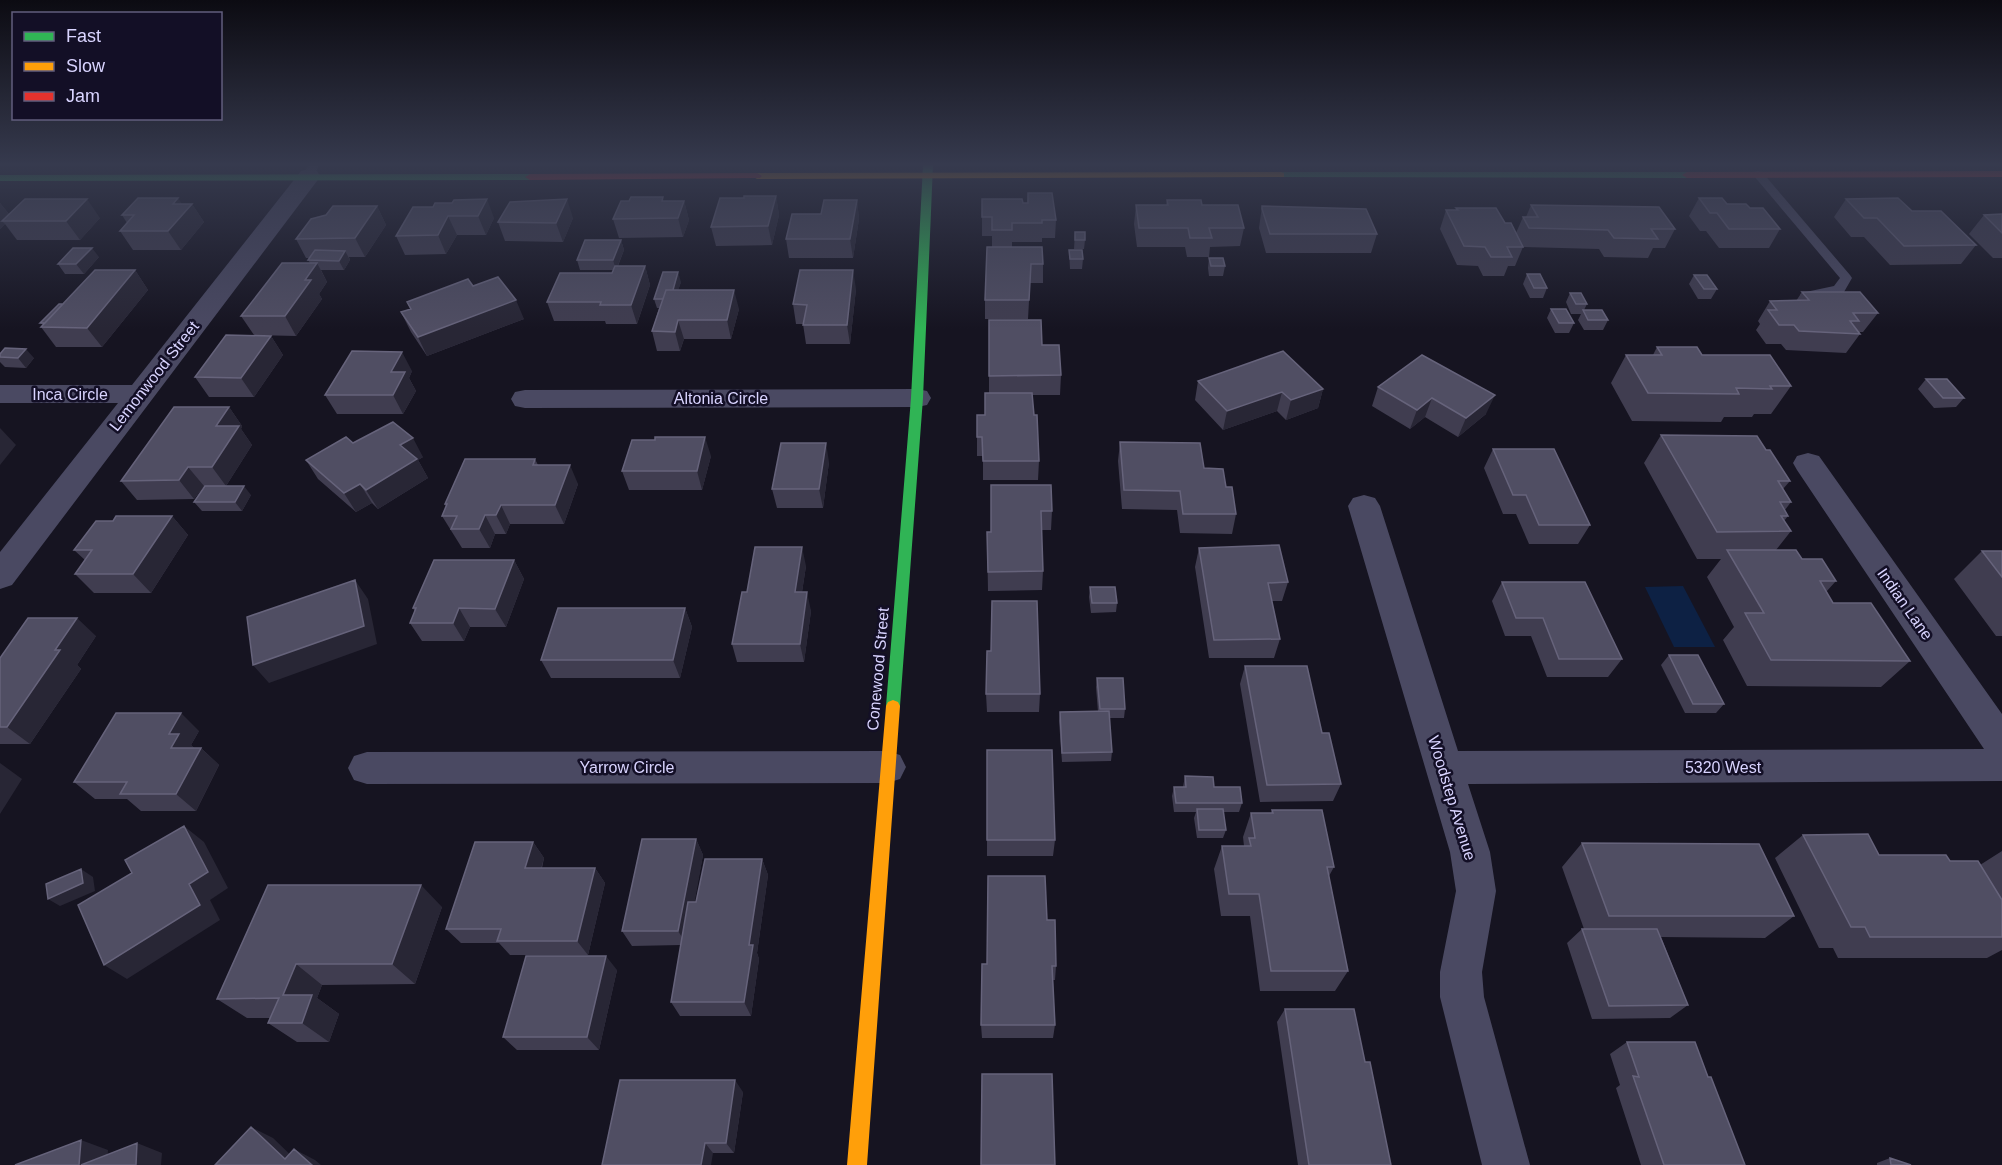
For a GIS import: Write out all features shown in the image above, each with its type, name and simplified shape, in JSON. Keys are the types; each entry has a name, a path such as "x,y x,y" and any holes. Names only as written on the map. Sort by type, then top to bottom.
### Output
{"street":[{"name":"Lemonwood Street","path":"0,576 274,219"},
{"name":"Conewood Street","path":"858,1165 886,767 917,398 925,219"},
{"name":"Inca Circle","path":"0,394 141,394"},
{"name":"Altonia Circle","path":"525,399 917,398"},
{"name":"Indian Lane","path":"1808,463 2002,744"},
{"name":"Woodstep Avenue","path":"1364,506 1470,852 1476,891 1461,972 1462,997 1506,1165"},
{"name":"5320 West","path":"1444,768 2002,765"},
{"name":"Yarrow Circle","path":"367,768 886,767"}],"lane":[{"path":"1796,219 1846,278 1839,289 1806,296"}],"water":[{"path":"1683,586 1715,647 1674,647 1645,587"}],"building":[{"path":"4,219 68,219 66,221 2,221"},
{"path":"130,219 178,219 168,231 120,231"},
{"path":"311,219 368,219 355,238 296,239"},
{"path":"406,219 446,219 438,235 396,236"},
{"path":"500,219 558,219 556,223 498,222"},
{"path":"713,219 770,219 768,226 711,227"},
{"path":"791,219 854,219 850,239 786,239"},
{"path":"992,219 1056,219 1042,220 1042,223 1012,223 1012,230 992,230"},
{"path":"1138,219 1242,219 1244,228 1209,228 1212,238 1190,238 1188,228 1139,228"},
{"path":"1265,219 1371,219 1377,234 1270,234"},
{"path":"1451,219 1503,219 1505,223 1511,223 1523,247 1507,247 1512,257 1491,257 1485,247 1464,246"},
{"path":"1524,219 1668,219 1675,229 1651,229 1658,239 1614,238 1608,230 1529,228"},
{"path":"1722,219 1772,219 1780,229 1729,229"},
{"path":"1878,219 1950,219 1976,245 1904,246"},
{"path":"1988,219 2002,219 2002,233"},
{"path":"1075,232 1085,232 1085,240 1075,240"},
{"path":"585,240 621,240 613,260 577,260"},
{"path":"987,247 1042,247 1043,264 1031,264 1029,300 985,300"},
{"path":"73,248 92,248 76,264 58,264"},
{"path":"315,250 345,251 339,261 308,260"},
{"path":"1069,250 1082,250 1083,259 1070,259"},
{"path":"1209,258 1223,258 1225,266 1211,266"},
{"path":"282,263 317,263 305,280 311,280 285,316 241,316"},
{"path":"615,266 645,266 631,305 600,305 601,302 547,302 560,273 612,273"},
{"path":"95,270 135,270 87,328 41,327"},
{"path":"800,270 853,270 847,325 803,325 807,305 793,304"},
{"path":"663,272 678,272 673,290 666,290 663,299 654,299"},
{"path":"1527,274 1540,274 1547,288 1534,288"},
{"path":"1694,275 1707,275 1717,289 1704,289"},
{"path":"498,277 516,300 418,337 401,312 411,309 407,302 468,279 473,286"},
{"path":"666,290 734,290 727,320 678,320 675,332 652,331"},
{"path":"1802,292 1860,292 1878,313 1853,313 1859,321 1850,321 1860,334 1799,331 1794,325 1779,325 1768,310 1777,310 1770,301 1809,300"},
{"path":"1570,293 1581,293 1587,304 1576,304"},
{"path":"59,304 63,304 45,323 40,323"},
{"path":"1551,309 1566,309 1574,323 1559,323"},
{"path":"1583,310 1602,310 1608,320 1588,320"},
{"path":"989,320 1041,320 1042,345 1059,345 1061,375 989,376"},
{"path":"226,335 271,336 241,378 195,377"},
{"path":"1657,347 1697,347 1702,355 1770,355 1791,386 1770,386 1772,389 1736,388 1739,394 1648,393 1626,355 1662,355"},
{"path":"5,348 26,349 18,358 0,357"},
{"path":"352,351 402,352 391,372 405,372 393,395 325,395"},
{"path":"1283,351 1323,389 1291,400 1282,392 1227,411 1198,381"},
{"path":"1422,355 1495,395 1466,418 1432,398 1417,410 1378,387"},
{"path":"1926,379 1947,379 1964,398 1943,398"},
{"path":"985,393 1032,393 1034,415 1037,415 1039,461 983,461 982,437 977,437 977,415 985,415"},
{"path":"174,407 229,407 216,426 239,426 212,467 188,467 179,480 121,481"},
{"path":"393,422 413,438 400,445 417,459 366,490 360,484 344,493 306,460 346,437 353,443"},
{"path":"1661,435 1757,436 1766,450 1770,450 1790,481 1778,481 1791,502 1780,502 1788,516 1781,516 1791,531 1717,532"},
{"path":"655,437 705,437 697,471 622,471 632,440 655,440"},
{"path":"1120,442 1200,443 1204,468 1223,469 1226,487 1232,487 1236,514 1183,514 1180,491 1124,490"},
{"path":"781,443 826,443 819,489 772,489"},
{"path":"1493,449 1554,449 1590,525 1539,525 1526,495 1513,495"},
{"path":"465,459 535,459 533,465 570,465 555,505 501,505 496,515 485,515 479,529 451,529 457,516 442,516"},
{"path":"991,485 1051,485 1052,511 1041,511 1043,571 988,572 987,532 991,532"},
{"path":"205,486 244,486 235,502 194,502"},
{"path":"116,516 172,516 133,574 75,574 92,550 74,550 96,521 113,521"},
{"path":"1279,545 1288,582 1268,583 1280,639 1214,640 1199,548"},
{"path":"755,547 802,547 795,592 807,592 800,644 732,644 742,592 747,592"},
{"path":"1727,550 1796,550 1802,559 1822,559 1836,581 1820,581 1833,603 1871,603 1910,661 1771,660 1745,613 1764,613"},
{"path":"1982,551 2002,551 2002,577"},
{"path":"434,560 514,560 495,609 459,608 453,623 410,623 416,608 413,608"},
{"path":"355,580 364,626 253,665 247,617"},
{"path":"1502,582 1585,582 1622,659 1559,659 1543,618 1516,618"},
{"path":"1090,587 1115,587 1117,603 1092,603"},
{"path":"992,601 1037,601 1040,694 986,694 987,651 991,651"},
{"path":"558,608 685,608 673,660 541,660"},
{"path":"28,618 77,618 55,650 60,650 7,727 0,727 0,658"},
{"path":"1669,655 1698,655 1724,704 1693,704"},
{"path":"1245,666 1307,666 1322,733 1329,733 1341,784 1267,785"},
{"path":"1097,678 1123,678 1125,709 1100,709"},
{"path":"1109,711 1112,752 1062,753 1060,712"},
{"path":"116,713 181,713 169,734 179,734 171,748 201,748 176,794 120,794 127,782 74,782"},
{"path":"987,750 1052,750 1055,840 987,840"},
{"path":"1185,776 1213,777 1214,787 1240,787 1242,803 1176,803 1174,787 1186,787"},
{"path":"1197,809 1223,809 1226,830 1199,830"},
{"path":"1272,810 1322,810 1334,867 1327,867 1348,971 1271,971 1259,894 1229,894 1222,846 1251,846 1249,838 1255,838 1251,813 1273,813"},
{"path":"184,826 208,872 189,884 200,905 104,965 78,905 132,873 125,860"},
{"path":"1868,834 1879,855 1946,855 1950,861 1978,861 2002,900 2002,937 1870,937 1865,927 1851,927 1803,835"},
{"path":"642,839 696,839 678,931 622,931"},
{"path":"475,842 533,842 525,868 595,868 577,941 497,941 501,929 446,929"},
{"path":"1582,843 1759,844 1794,916 1609,916"},
{"path":"705,859 762,859 749,945 753,945 744,1002 671,1002 688,902 696,902"},
{"path":"81,869 83,883 48,899 46,884"},
{"path":"988,876 1045,876 1047,920 1055,920 1056,966 1052,966 1055,1025 981,1025 982,964 987,964"},
{"path":"268,885 421,885 392,964 296,964 283,995 312,995 302,1023 268,1023 279,998 217,999"},
{"path":"1582,929 1657,929 1688,1005 1609,1006"},
{"path":"526,956 606,956 587,1037 503,1037"},
{"path":"1285,1009 1354,1009 1365,1062 1370,1062 1391,1165 1309,1165"},
{"path":"1627,1042 1695,1042 1745,1165 1664,1165 1633,1076 1639,1077"},
{"path":"982,1074 1052,1074 1055,1165 981,1165"},
{"path":"620,1080 735,1080 726,1143 705,1143 701,1165 602,1165"},
{"path":"251,1127 285,1159 294,1149 312,1165 215,1165"},
{"path":"81,1140 79,1165 15,1165"},
{"path":"137,1143 136,1165 81,1165"},
{"path":"1890,1158 1911,1165 1891,1165"}],"traffic: fast":[{"path":"893,706 917,398 925,219"}],"traffic: slow":[{"path":"857,1165 893,706"}]}
